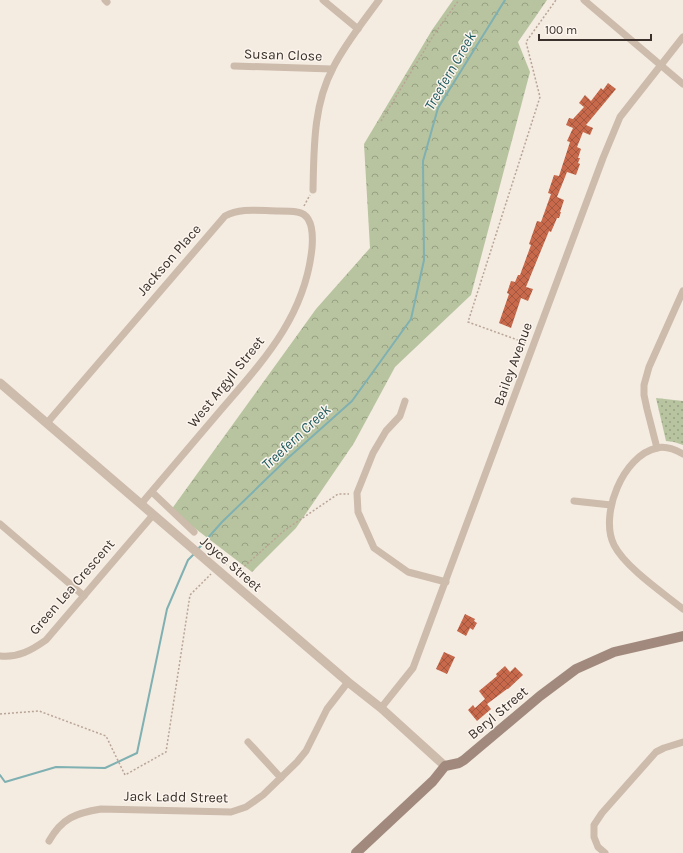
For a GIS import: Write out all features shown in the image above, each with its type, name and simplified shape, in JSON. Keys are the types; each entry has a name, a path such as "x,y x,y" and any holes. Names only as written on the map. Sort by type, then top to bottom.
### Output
{"main road":[{"name":"Beryl Street","path":"445,766 459,763 464,760 540,696 576,669 614,652 683,636"},
{"path":"356,853 433,781 445,766"}],"street":[{"path":"323,0 358,29"},
{"path":"313,190 316,126 322,94 332,69 342,52 379,0"},
{"path":"584,0 683,84"},
{"name":"Bailey Avenue","path":"380,708 413,668 598,172 620,117 683,37"},
{"name":"Susan Close","path":"234,66 332,69"},
{"name":"Jackson Place","path":"47,423 225,216 238,210 300,212"},
{"name":"West Argyll Street","path":"141,504 268,354 287,326 301,296 310,265 312,232 308,220 300,212"},
{"path":"657,448 646,409 644,385 649,367 683,291"},
{"name":"Joyce Street","path":"0,383 215,569 380,708 445,766"},
{"path":"405,401 400,416 386,431 373,453 357,493 358,512 374,548 408,572 446,582"},
{"path":"683,454 672,449 657,448 641,456 629,468 615,493 609,519 609,528 614,544 619,553 634,569 683,609"},
{"path":"152,492 194,532"},
{"path":"574,501 611,505"},
{"name":"Green Lea Crescent","path":"0,656 6,657 20,655 34,649 46,640 153,515"},
{"path":"0,524 84,596"},
{"name":"Jack Ladd Street","path":"49,841 56,829 69,818 101,809 231,812 246,807 263,795 297,762 306,751 327,709 348,682"},
{"path":"248,742 281,778"},
{"path":"605,853 598,846 594,837 594,825 602,813 656,752 683,742"}],"path":[{"path":"382,121 435,33 459,0"},
{"path":"534,346 468,322 540,97 526,42 556,0"},
{"path":"300,212 313,190"},
{"path":"0,714 39,711 106,736 125,775 166,752 190,595 223,562 238,572 285,530 338,494 357,493"}],"green space":[{"path":"453,0 547,0 518,42 530,72 471,295 395,367 354,443 296,528 252,572 171,510 316,309 370,248 364,144 432,30"},
{"path":"656,398 683,401 683,445 666,441"}],"building":[{"path":"608,83 616,89 586,125 593,128 590,135 583,132 577,147 581,149 578,158 580,158 578,163 580,164 576,175 567,172 557,197 564,200 561,212 551,232 549,231 526,287 533,289 528,301 521,298 511,328 499,323 509,294 507,293 511,281 515,282 518,275 520,275 531,245 529,244 537,221 541,222 551,194 548,193 554,175 559,176 570,142 567,141 573,128 566,125 569,118 573,119 584,107 579,103 585,95 591,101 601,88 603,90"},
{"path":"465,614 475,619 474,621 477,623 473,630 470,628 466,636 457,631"},
{"path":"444,652 455,657 447,674 436,669"},
{"path":"505,666 510,672 515,667 523,675 508,689 487,704 491,709 477,721 468,710 473,705 475,708 485,699 479,691 497,676 496,674"}],"waterway":[{"name":"Treefern Creek","path":"198,549 222,522 288,458 352,401 411,319 424,260 423,161 438,108 505,0"},
{"name":"Treefern Creek","path":"0,775 5,782 56,767 105,768 137,753 167,609 188,560 194,554"}]}
